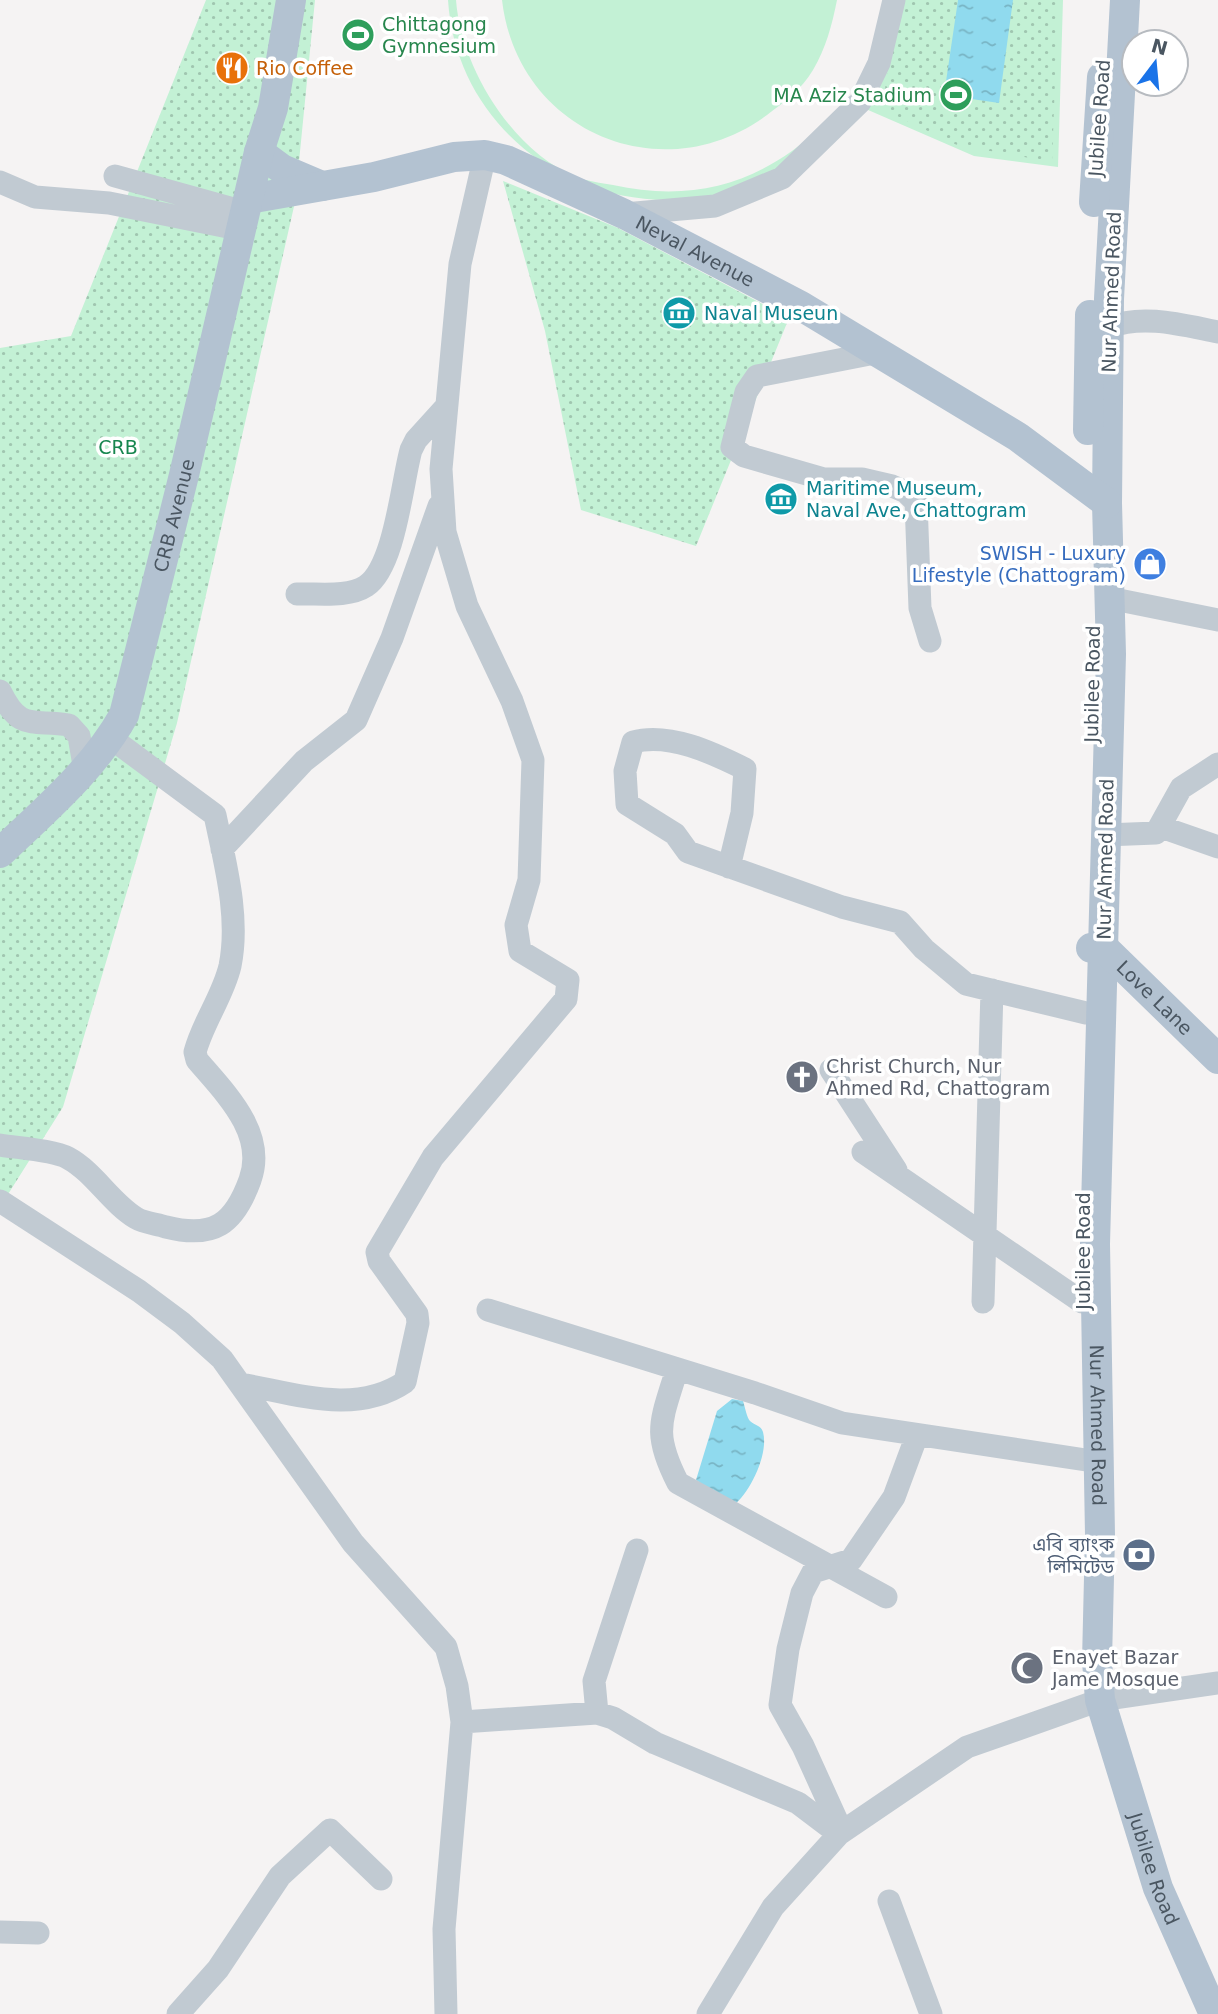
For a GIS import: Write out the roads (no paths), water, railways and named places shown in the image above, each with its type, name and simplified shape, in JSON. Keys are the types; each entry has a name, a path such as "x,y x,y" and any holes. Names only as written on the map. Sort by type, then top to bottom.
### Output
{"main road":[{"name":"CRB Avenue","path":"262,143 262,107 275,0"},
{"name":"CRB Avenue","path":"0,853 85,771 111,738 129,699 244,213 275,96 291,0"},
{"name":"Jubilee Road","path":"1108,0 1096,140 1087,366 1100,499 1094,649 1095,948 1086,1013 1082,1302 1096,1707 1158,1888 1214,2014"},
{"name":"Nur Ahmed Road","path":"1096,1707 1100,1535 1095,1244 1095,948 1105,835 1111,654 1110,598 1100,499 1125,0"},
{"path":"262,143 282,169 322,186"},
{"name":"Neval Avenue","path":"244,213 322,186 374,177 454,157 485,155 506,160 624,214 744,275 880,352 1018,438 1100,499"},
{"name":"Love Lane","path":"1095,948 1218,1059"},
{"path":"1096,1707 1108,1789 1192,2014"}],"street":[{"path":"624,214 715,206 782,178 860,102 879,63 894,0"},
{"path":"240,1384 344,1402 380,1395 405,1382 418,1323 417,1314 379,1261 377,1252 433,1157 566,999 569,990 568,980 520,951 516,925 529,880 533,760 513,701 467,606 444,532 441,469 460,264 485,155"},
{"path":"115,176 244,213"},
{"path":"0,182 35,197 244,213"},
{"path":"1109,327 1127,320 1165,322 1218,332"},
{"path":"880,352 757,376 746,392 732,447 744,456 824,479 862,479 906,492 916,502 920,608 930,640"},
{"path":"297,594 353,591 367,586 377,573 387,551 411,450 416,440 445,408"},
{"path":"222,849 304,761 356,720 392,638 442,496"},
{"path":"1110,598 1218,620"},
{"path":"0,691 8,708 23,722 69,725 79,736 85,771"},
{"path":"729,867 742,813 746,769 717,755 651,737 633,742 625,771 627,804 675,835 688,852 729,867 842,907 900,922 925,949 966,984 1086,1013"},
{"path":"0,1145 67,1157 137,1219 183,1231 202,1231 222,1225 234,1215 252,1176 255,1149 245,1123 232,1100 197,1060 195,1052 229,967 234,936 215,815 111,738"},
{"path":"1105,835 1156,833 1181,788 1218,764"},
{"path":"1161,827 1218,848"},
{"path":"984,1301 992,990"},
{"path":"831,1070 901,1179"},
{"path":"863,1152 1082,1302"},
{"path":"0,1201 182,1323 222,1359 353,1544 446,1647 457,1686 462,1722 444,1928 446,2014"},
{"path":"488,1310 842,1423 1086,1460"},
{"path":"677,1369 661,1421 662,1451 678,1483 886,1597"},
{"path":"841,1833 803,1746 780,1706 788,1649 802,1593 813,1572 850,1560 894,1497 917,1435"},
{"path":"597,1713 594,1681 637,1550"},
{"path":"708,2014 773,1907 841,1833 967,1747 1096,1707 1218,1683"},
{"path":"462,1722 597,1713 612,1717 655,1743 798,1803 841,1833"},
{"path":"178,2014 218,1969 279,1876 330,1830 381,1880"},
{"path":"889,1901 931,2014"},
{"path":"0,1932 38,1933"}],"water":[{"path":"958,0 1013,0 999,103 944,95"},
{"path":"732,1399 743,1401 749,1420 762,1430 764,1441 761,1462 752,1483 733,1506 696,1480 717,1411"}],"place":[{"name":"Chittagong Gymnesium","path":"358,35"},
{"name":"Rio Coffee","path":"232,68"},
{"name":"MA Aziz Stadium","path":"956,95"},
{"name":"Naval Museun","path":"679,313"},
{"name":"Maritime Museum, Naval Ave, Chattogram","path":"781,499"},
{"name":"SWISH - Luxury Lifestyle (Chattogram)","path":"1150,564"},
{"name":"Christ Church, Nur Ahmed Rd, Chattogram","path":"802,1077"},
{"name":"এবি ব্যাংক লিমিটেড","path":"1139,1555"},
{"name":"Enayet Bazar Jame Mosque","path":"1027,1668"}],"park label":[{"name":"CRB","path":"118,447"}]}
